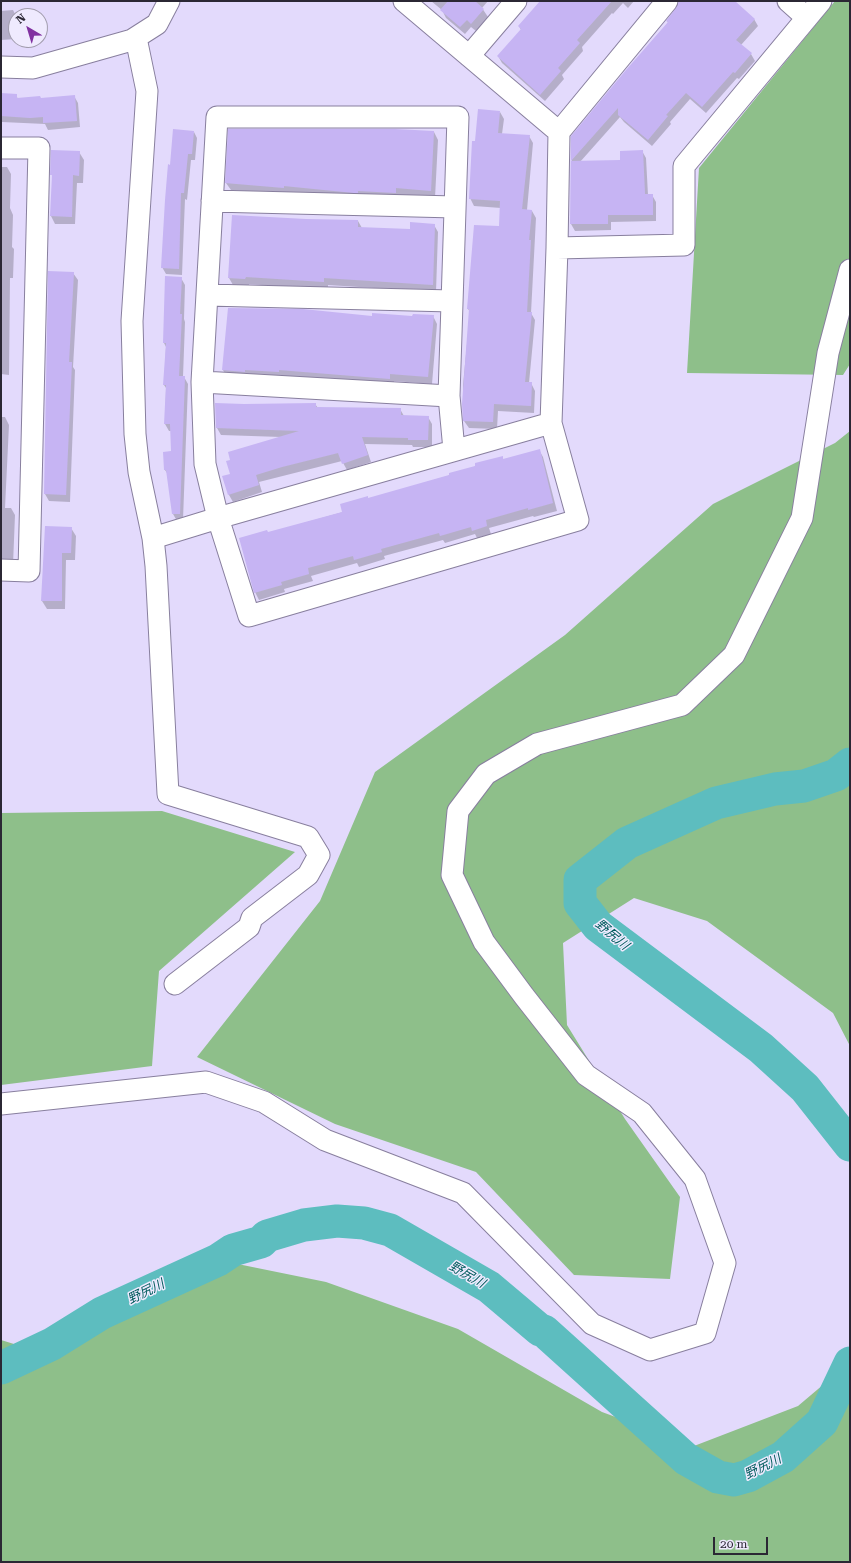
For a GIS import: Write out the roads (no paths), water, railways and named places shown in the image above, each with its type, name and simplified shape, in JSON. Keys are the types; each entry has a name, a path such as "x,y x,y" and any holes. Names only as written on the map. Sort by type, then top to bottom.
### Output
{"street":[{"path":"1,67 33,68 132,40 157,24 169,1"},
{"path":"404,1 559,132"},
{"path":"469,56 516,1"},
{"path":"454,450 449,396 458,117 217,117 202,382 205,464 218,518 249,616 578,520 551,423 559,132 667,1"},
{"path":"788,1 807,18"},
{"path":"557,248 684,245 684,166 821,1"},
{"path":"136,38 147,91 132,321 135,426 139,472 153,538 156,566 168,794 308,837 319,855 308,875 252,918 249,927 175,984"},
{"path":"1,148 39,148 30,571 1,570"},
{"path":"212,201 455,207"},
{"path":"1,1104 206,1082 264,1102 325,1140 463,1193 592,1324 650,1350 705,1333 725,1263 695,1179 642,1113 586,1074 524,996 484,942 452,875 458,811 486,774 537,744 682,705 734,655 802,518 828,352 850,270"},
{"path":"207,295 452,301"},
{"path":"202,382 449,396"},
{"path":"153,538 551,423"}],"waterway":[{"name":"野尻川","path":"850,764 836,775 804,786 775,789 716,803 627,843 580,880 580,903 598,926 761,1048 805,1088 850,1145"},
{"name":"野尻川","path":"1,1368 52,1344 102,1313 218,1260 233,1250 261,1242 267,1236 304,1225 337,1221 364,1223 390,1230 489,1287 540,1330 544,1331 686,1459 718,1477 734,1480 748,1476 783,1457 822,1422 850,1363"}]}
